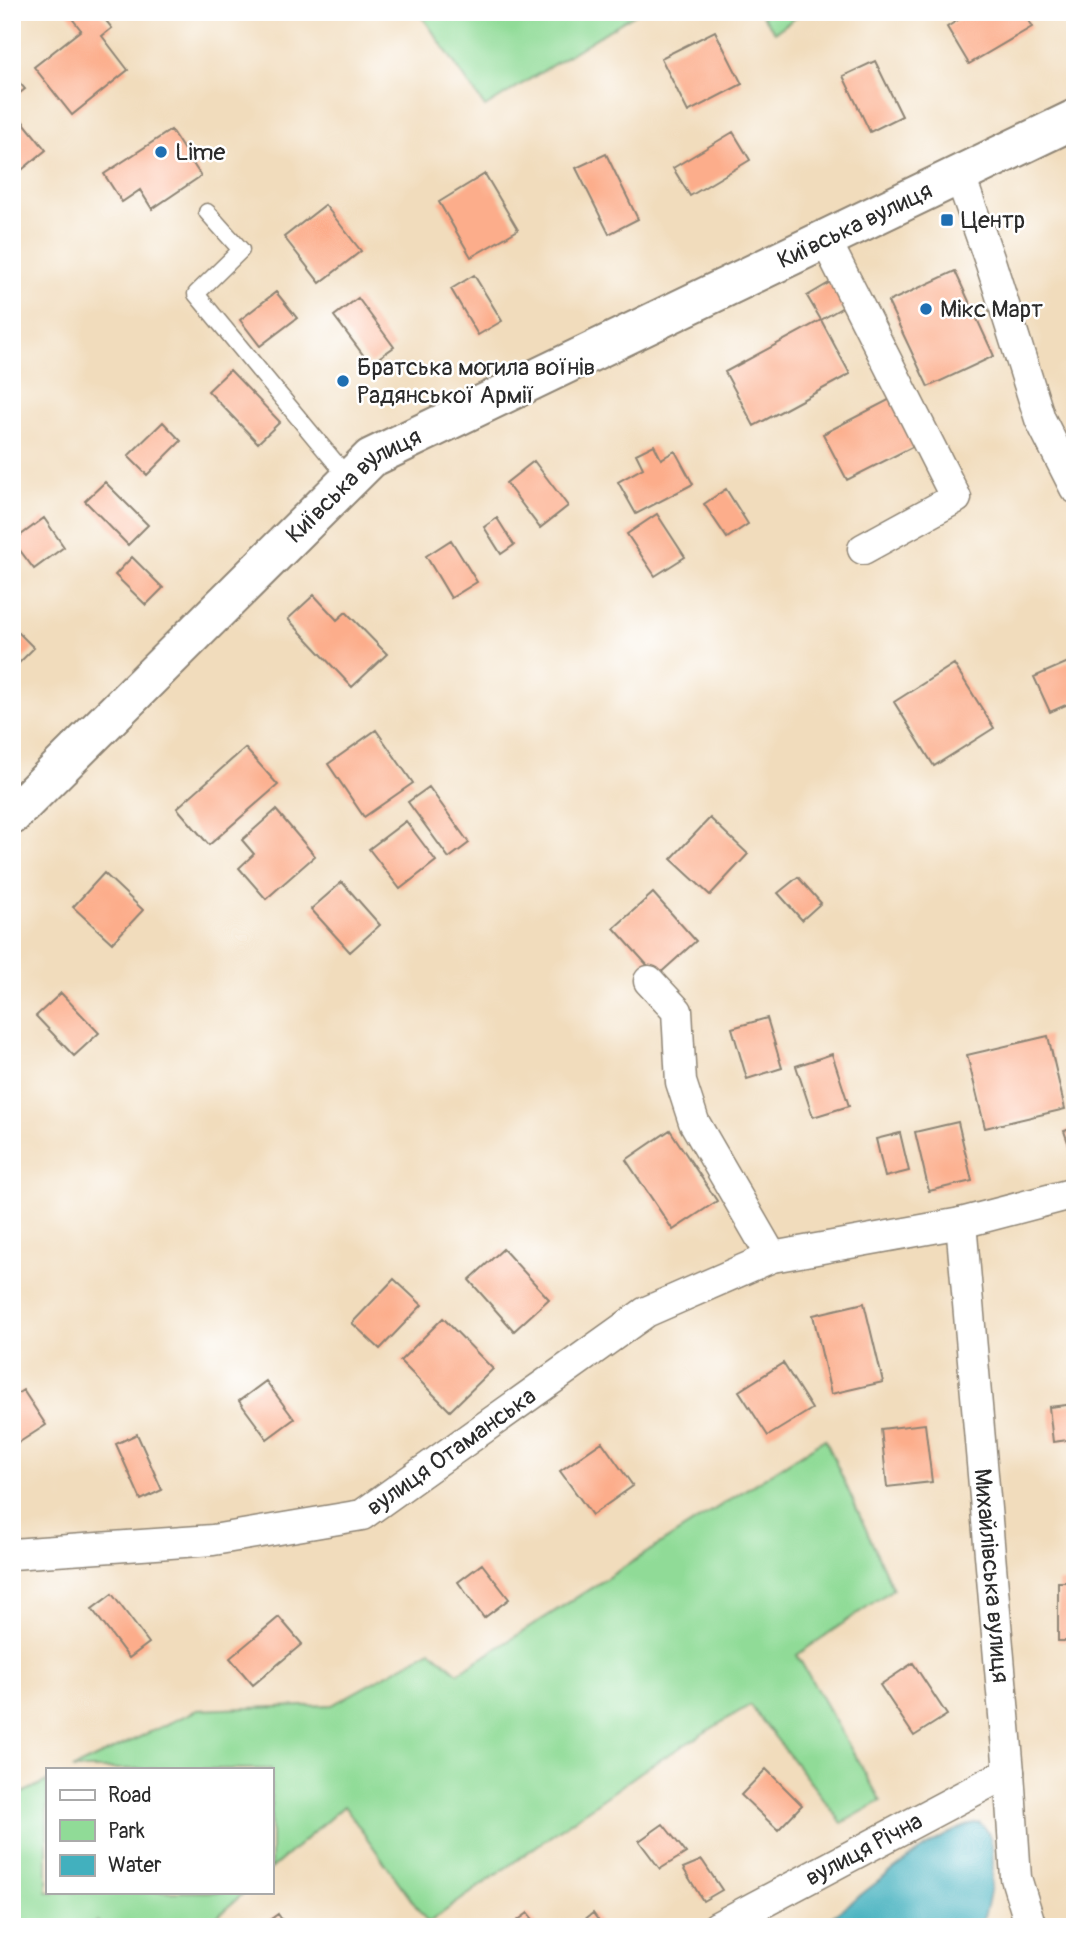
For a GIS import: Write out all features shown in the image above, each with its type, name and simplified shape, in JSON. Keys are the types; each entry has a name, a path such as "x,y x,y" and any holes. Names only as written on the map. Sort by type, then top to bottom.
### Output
{"street":[{"name":"Київська вулиця","path":"12,815 371,458 1075,119"},
{"path":"959,173 1040,419 1075,488"},
{"path":"825,239 956,498 863,548"},
{"path":"649,981 677,1012 681,1082 694,1122 772,1257"},
{"name":"вулиця Отаманська","path":"12,1554 213,1540 362,1515 646,1312 772,1257 961,1223 1075,1194"},
{"name":"Михайлівська вулиця","path":"961,1223 1016,1878 1031,1927"},
{"name":"вулиця Річна","path":"717,1927 1009,1772"}],"lane":[{"path":"207,212 241,250 196,294 349,479"}],"green space":[{"path":"419,12 638,12 485,107"},
{"path":"759,12 804,12 775,32"},
{"path":"825,1439 893,1589 797,1655 881,1801 842,1823 750,1705 648,1767 428,1923 344,1806 273,1867 273,1768 74,1768 197,1710 332,1705 431,1650 458,1673"},
{"path":"46,1781 46,1894 243,1894 205,1927 103,1927 97,1921 90,1927 12,1927 12,1798"}],"water":[{"path":"979,1823 987,1830 993,1856 991,1888 980,1927 818,1927 920,1851 942,1837"}],"building":[{"path":"67,12 99,12 112,28 102,36 128,70 72,115 34,67 81,30"},
{"path":"971,12 1023,12 1032,27 969,64 947,27"},
{"path":"715,31 742,84 688,112 661,58"},
{"path":"875,61 902,116 870,132 843,76"},
{"path":"12,74 25,89 12,99"},
{"path":"16,113 46,150 12,178 12,116"},
{"name":"Lime","path":"171,130 201,176 152,209 140,190 122,202 104,174"},
{"path":"733,132 750,160 690,196 673,168"},
{"path":"606,154 638,219 609,234 576,168"},
{"path":"485,174 518,230 471,257 439,202"},
{"path":"325,205 361,251 320,283 284,237"},
{"path":"955,271 994,356 928,387 888,302"},
{"path":"474,275 502,321 478,335 451,289"},
{"path":"834,280 848,304 821,320 807,296"},
{"path":"276,292 297,318 260,346 240,320"},
{"path":"358,298 394,347 370,364 334,316"},
{"path":"821,320 850,374 754,426 725,372"},
{"path":"230,370 280,422 258,443 208,391"},
{"path":"900,394 924,441 847,480 823,434"},
{"path":"163,422 181,441 147,475 128,456"},
{"path":"654,445 661,459 675,451 693,484 636,514 618,482 643,468 636,454"},
{"path":"534,461 568,506 540,528 506,483"},
{"path":"105,482 148,525 128,545 85,501"},
{"path":"726,489 748,524 727,538 704,504"},
{"path":"657,514 685,557 655,576 627,534"},
{"path":"44,518 64,547 34,569 13,541"},
{"path":"497,518 514,545 501,554 484,527"},
{"path":"451,540 477,582 451,598 426,556"},
{"path":"132,557 163,588 146,605 115,575"},
{"path":"314,595 337,620 346,612 387,654 352,687 288,619"},
{"path":"12,626 34,648 12,670"},
{"path":"1075,659 1075,701 1050,712 1034,677"},
{"path":"954,664 994,728 934,766 894,702"},
{"path":"376,730 413,783 364,817 328,764"},
{"path":"245,748 278,785 209,845 177,808"},
{"path":"429,787 469,843 449,858 408,802"},
{"path":"276,810 315,856 266,899 239,868 254,854 242,840"},
{"path":"710,818 748,854 710,895 671,859"},
{"path":"406,821 436,861 400,889 369,849"},
{"path":"104,873 143,910 112,943 73,907"},
{"path":"798,877 821,903 802,920 778,893"},
{"path":"342,882 380,925 350,952 311,909"},
{"path":"653,893 696,941 657,976 614,928"},
{"path":"61,993 99,1033 74,1056 36,1016"},
{"path":"767,1018 782,1068 747,1079 732,1028"},
{"path":"1048,1036 1065,1109 985,1128 967,1055"},
{"path":"832,1054 849,1106 813,1117 796,1066"},
{"path":"958,1122 972,1181 929,1191 915,1132"},
{"path":"1075,1127 1075,1159 1074,1159 1064,1131"},
{"path":"670,1130 717,1201 673,1230 626,1160"},
{"path":"900,1133 909,1171 885,1177 876,1139"},
{"path":"503,1249 549,1299 514,1331 469,1280"},
{"path":"394,1279 422,1305 380,1349 352,1323"},
{"path":"864,1303 883,1382 831,1394 813,1315"},
{"path":"443,1318 493,1369 450,1411 400,1361"},
{"path":"783,1363 812,1409 768,1436 739,1391"},
{"path":"266,1381 294,1419 267,1439 239,1401"},
{"path":"23,1390 46,1425 12,1447 12,1397"},
{"path":"1075,1404 1075,1439 1053,1442 1049,1407"},
{"path":"925,1424 932,1482 887,1487 881,1429"},
{"path":"137,1434 162,1490 141,1500 116,1444"},
{"path":"602,1442 633,1486 592,1515 560,1471"},
{"path":"482,1564 509,1599 484,1618 458,1582"},
{"path":"1058,1582 1075,1582 1075,1641 1058,1641"},
{"path":"112,1594 149,1643 129,1658 92,1609"},
{"path":"279,1617 302,1644 253,1685 230,1658"},
{"path":"913,1663 947,1715 914,1736 880,1685"},
{"path":"766,1769 802,1805 778,1830 741,1795"},
{"path":"663,1824 686,1853 660,1869 639,1841"},
{"path":"702,1860 722,1890 703,1901 683,1868"},
{"path":"528,1913 539,1927 509,1927"},
{"path":"593,1913 603,1927 575,1927"},
{"path":"278,1914 287,1927 260,1927"}],"place":[{"name":"Lime","path":"161,152"},
{"name":"Центр","path":"947,220"},
{"name":"Мікс Март","path":"926,309"},
{"name":"Братська могила воїнів Радянської Армії","path":"343,381"}]}
